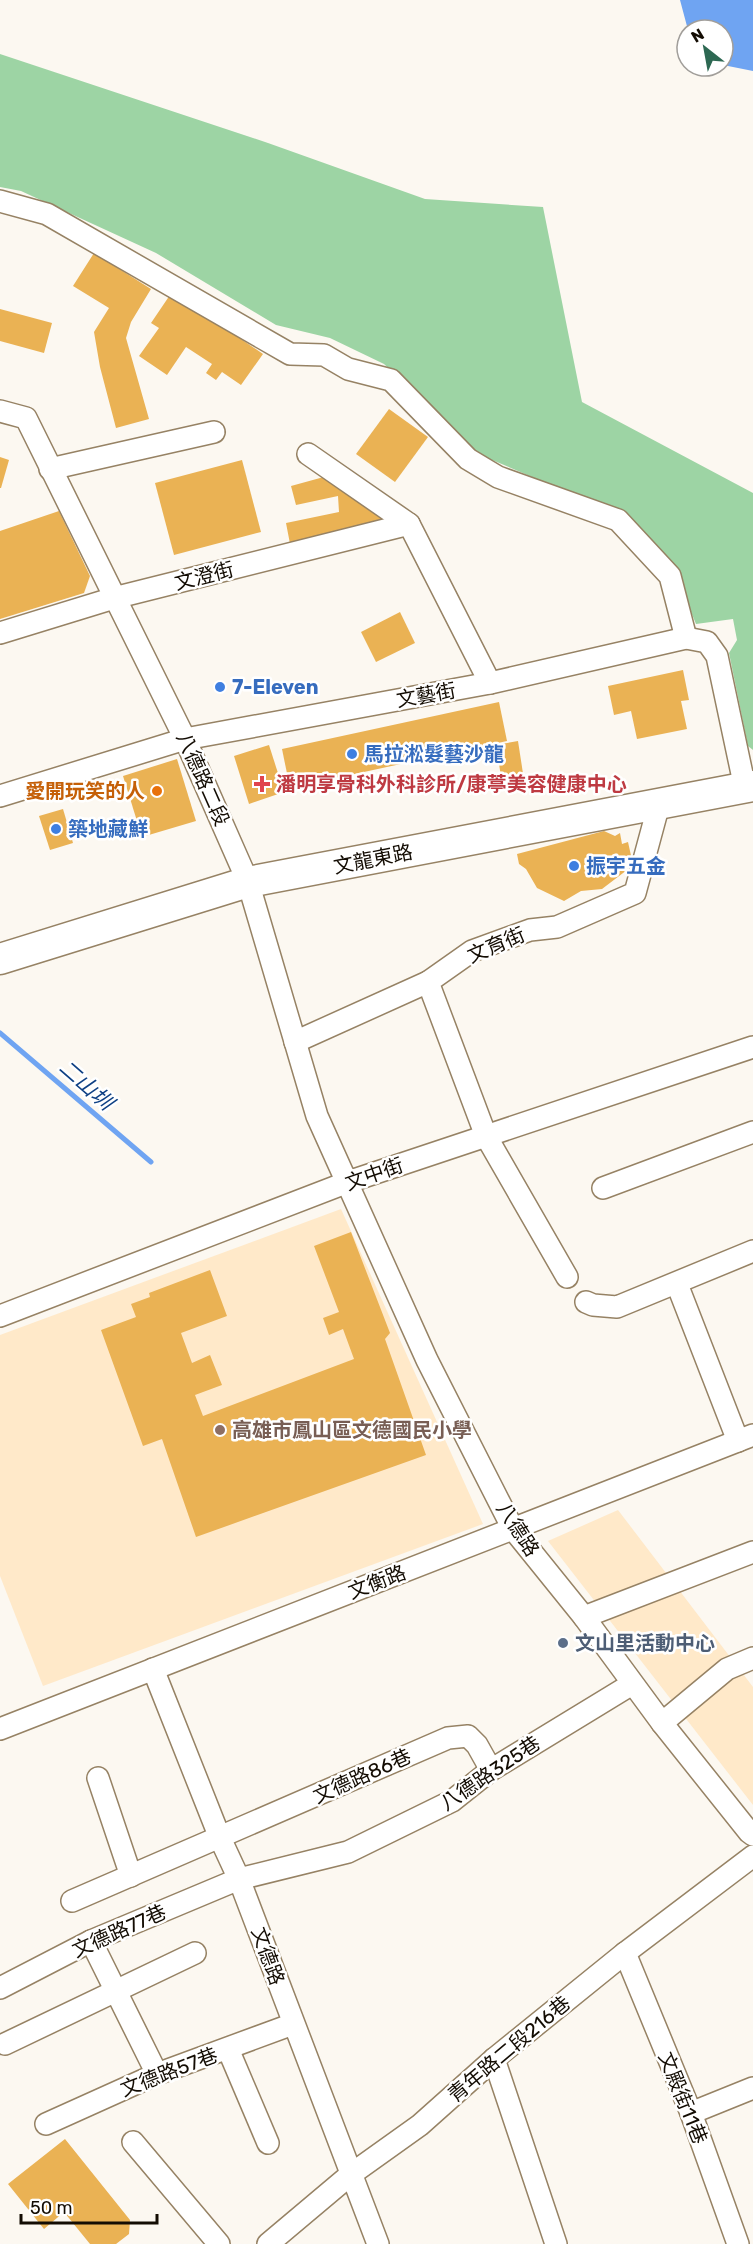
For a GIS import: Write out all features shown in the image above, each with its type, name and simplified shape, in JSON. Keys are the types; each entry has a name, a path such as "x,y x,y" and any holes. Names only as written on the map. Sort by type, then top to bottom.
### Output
{"street":[{"path":"0,201 47,214 290,354 324,355 348,369 391,380 468,459 498,477 618,520 670,576 686,638 707,642 717,656 749,787"},
{"name":"八德路二段","path":"0,411 26,418 185,739 248,882 317,1116 348,1182"},
{"path":"50,469 214,432"},
{"path":"308,454 409,524 490,683"},
{"name":"文澄街","path":"0,633 114,598 409,524"},
{"name":"文藝街","path":"0,796 185,739 490,683 686,638"},
{"name":"文龍東路","path":"0,959 248,882 749,787"},
{"name":"文育街","path":"428,982 472,951 530,930 556,927 634,893 659,804"},
{"path":"296,1042 428,982 486,1136 567,1277"},
{"name":"文中街","path":"0,1317 348,1182 753,1047"},
{"path":"603,1188 753,1132"},
{"name":"八德路","path":"348,1182 427,1360 513,1529 584,1617 662,1723 749,1832 753,1834"},
{"path":"586,1302 593,1305 617,1307 753,1251"},
{"path":"677,1284 746,1438"},
{"name":"文衡路","path":"0,1729 746,1438"},
{"path":"584,1617 753,1552"},
{"path":"662,1723 727,1669 753,1659"},
{"name":"文德路","path":"153,1669 220,1838 239,1879 378,2244"},
{"name":"八德路325巷","path":"239,1879 348,1852 452,1801 491,1770 632,1684"},
{"name":"文德路86巷","path":"220,1838 448,1738 468,1736 477,1745 491,1770"},
{"path":"98,1778 131,1876"},
{"path":"72,1901 220,1838"},
{"name":"青年路二段216巷","path":"268,2244 350,2175 420,2125 494,2059 625,1953 753,1856"},
{"name":"文德路77巷","path":"0,1988 91,1941 239,1879"},
{"path":"91,1941 157,2074"},
{"path":"4,2044 195,1953"},
{"name":"文殿街11巷","path":"625,1953 690,2113 738,2244"},
{"name":"文德路57巷","path":"46,2124 157,2074 293,2024"},
{"path":"228,2049 268,2143"},
{"path":"494,2059 556,2244"},
{"path":"690,2113 753,2088"},
{"path":"133,2142 219,2244"}],"shaded area":[{"name":"高雄市鳳山區文德國民小學","path":"341,1209 483,1524 43,1686 0,1576 0,1335"},
{"path":"618,1510 753,1687 753,1805 548,1541"}],"green space":[{"path":"0,54 268,143 425,199 543,207 582,402 753,493 753,750 748,746 729,653 737,640 733,619 696,624 675,573 626,517 478,454 384,364 330,338 276,325 156,253 21,191 0,187"}],"water":[{"path":"680,0 753,0 753,71 735,67 735,18 685,18"}],"building":[{"path":"94,253 151,289 131,322 126,338 149,419 116,428 100,367 94,332 109,308 73,286"},
{"path":"172,292 263,354 241,385 222,372 216,380 206,373 212,364 186,347 167,375 139,356 159,328 151,323"},
{"path":"0,309 52,323 44,353 0,341"},
{"path":"389,409 428,437 395,482 356,454"},
{"path":"0,457 9,460 1,488 0,488"},
{"path":"242,460 261,532 174,555 155,483"},
{"path":"331,475 383,517 383,521 291,549 286,523 339,512 338,496 296,505 291,486"},
{"path":"59,511 90,576 84,593 0,619 0,531"},
{"path":"400,612 415,643 376,662 361,632"},
{"path":"683,670 689,700 681,701 687,729 637,739 631,711 614,715 608,686"},
{"path":"499,702 507,741 290,788 282,749"},
{"path":"518,741 524,780 502,783 496,745"},
{"path":"269,745 284,792 249,804 234,756"},
{"path":"177,759 196,821 142,837 123,776"},
{"name":"築地藏鮮","path":"63,809 73,843 50,850 39,816"},
{"name":"振宇五金","path":"604,831 615,836 620,833 622,844 628,842 632,860 625,861 627,870 602,889 581,891 564,901 537,888 526,869 519,864 517,854"},
{"path":"351,1232 390,1333 385,1339 426,1455 196,1537 162,1439 143,1446 101,1330 136,1317 131,1304 150,1297 149,1293 210,1270 227,1316 181,1333 192,1363 210,1355 222,1385 195,1395 203,1416 354,1359 343,1329 329,1335 323,1318 339,1312 314,1246"},
{"path":"65,2139 130,2220 129,2234 116,2244 90,2244 64,2212 44,2229 8,2184"}],"waterway":[{"name":"二山圳","path":"0,1033 151,1162"}],"place":[{"name":"7-Eleven","path":"220,687"},
{"name":"馬拉淞髮藝沙龍","path":"352,754"},
{"name":"潘明享骨科外科診所/康葶美容健康中心","path":"262,784"},
{"name":"愛開玩笑的人","path":"157,791"},
{"name":"築地藏鮮","path":"56,829"},
{"name":"振宇五金","path":"574,866"},
{"name":"高雄市鳳山區文德國民小學","path":"220,1430"},
{"name":"文山里活動中心","path":"563,1643"}]}
